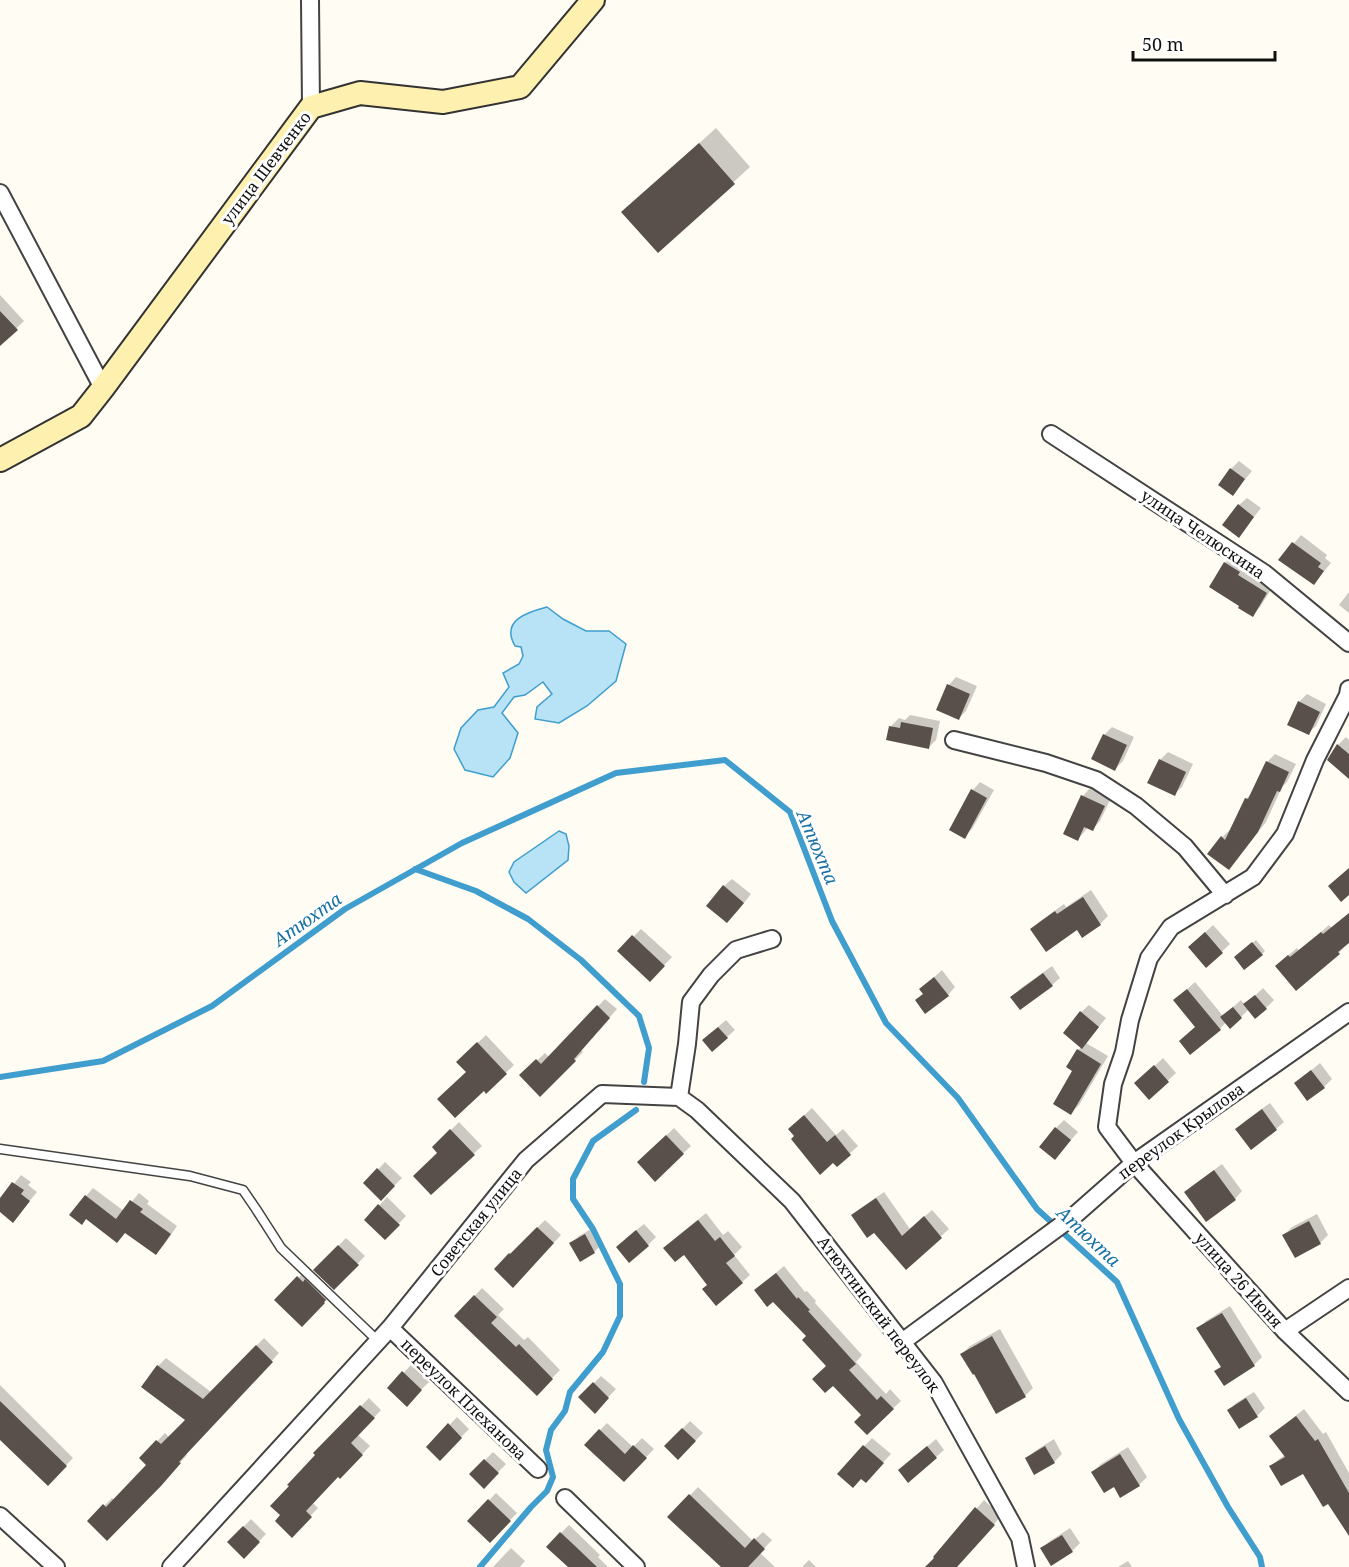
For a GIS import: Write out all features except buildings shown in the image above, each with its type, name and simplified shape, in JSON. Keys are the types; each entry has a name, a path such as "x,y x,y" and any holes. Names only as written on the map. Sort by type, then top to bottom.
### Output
{"street":[{"path":"310,0 311,107"},
{"name":"улица Шевченко","path":"0,460 81,416 311,107 360,93 443,102 520,87 593,0"},
{"path":"0,193 103,388"},
{"name":"улица Челюскина","path":"1051,434 1264,573 1349,643"},
{"name":"улица 26 Июня","path":"1349,689 1315,760 1285,834 1253,877 1171,927 1149,958 1113,1084 1107,1127 1134,1163 1285,1331 1349,1392"},
{"path":"954,740 1046,763 1096,780 1136,806 1185,847 1225,895"},
{"path":"679,1097 691,1002 711,975 736,950 772,939"},
{"name":"переулок Крылова","path":"902,1342 1044,1239 1134,1163 1349,1012"},
{"name":"Советская улица","path":"171,1567 390,1328 526,1160 602,1094 679,1097"},
{"name":"Атюхтинский переулок","path":"679,1097 697,1110 792,1201 934,1383 1020,1538 1026,1567"},
{"path":"1285,1331 1349,1288"},
{"name":"переулок Плеханова","path":"390,1328 538,1469"},
{"path":"565,1498 636,1567"},
{"path":"0,1515 56,1567"}],"lane":[{"path":"0,1149 190,1176 243,1191 281,1248 378,1341"}],"water":[{"path":"547,607 563,619 586,631 609,631 626,644 616,681 587,706 559,723 535,719 537,707 552,694 543,682 525,695 514,697 502,713 518,733 510,758 493,777 465,770 454,749 461,728 478,710 494,707 509,687 503,673 519,664 523,656 521,647 515,646 511,637 514,624 525,615"},
{"path":"559,831 566,834 569,846 568,860 526,893 514,882 509,872 514,862"}],"waterway":[{"name":"Атюхта","path":"0,1077 103,1061 212,1006 345,909 462,843 616,773 725,760 790,812 832,921 886,1023 958,1098 1037,1209 1117,1282 1179,1419 1228,1507 1260,1557 1262,1567"},
{"path":"415,869 476,891 528,919 581,960 639,1016 649,1048 644,1082"},
{"path":"480,1567 547,1491 553,1477 546,1450 551,1430 565,1411 570,1392 603,1352 620,1316 620,1284 593,1229 573,1199 573,1179 593,1141 636,1110"}]}
